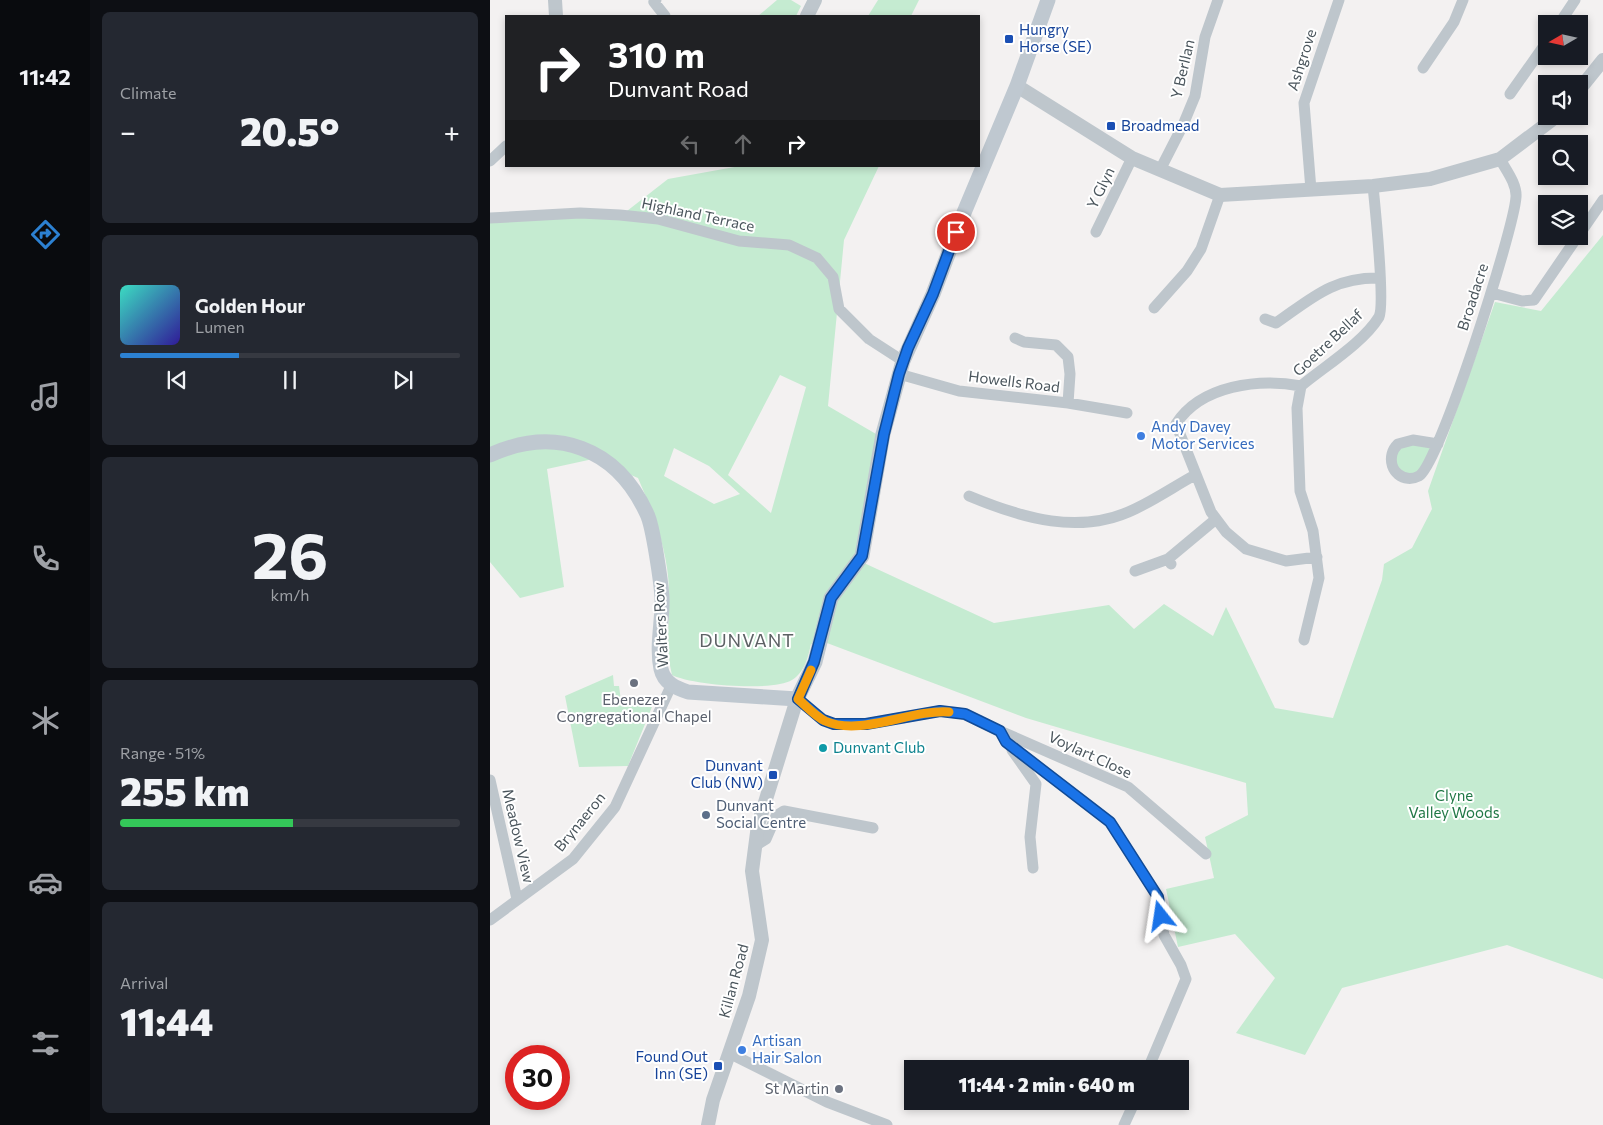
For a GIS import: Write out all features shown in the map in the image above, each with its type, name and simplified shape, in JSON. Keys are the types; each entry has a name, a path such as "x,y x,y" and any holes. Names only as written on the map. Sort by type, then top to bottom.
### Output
{"main road":[{"path":"671,686 688,692 798,699 814,662 831,598 862,556 884,434 901,368 1017,86 1048,0"},
{"name":"Walters Row","path":"490,455 511,445 542,440 571,444 593,453 617,469 648,515 662,597 661,670 671,686"}],"street":[{"path":"556,0 556,15"},
{"path":"808,15 815,0"},
{"name":"Y Berllan","path":"1160,170 1183,125 1194,96 1205,37 1218,0"},
{"name":"Ashgrove","path":"1311,190 1304,103 1339,0"},
{"path":"1423,68 1454,22 1463,0"},
{"path":"1565,15 1575,0"},
{"path":"654,1 664,15"},
{"path":"1510,94 1526,64 1538,51"},
{"path":"1588,79 1603,60"},
{"path":"1017,86 1132,158 1220,195 1373,186 1430,179 1500,159 1545,125"},
{"path":"490,161 505,147"},
{"name":"Y Glyn","path":"1096,232 1132,158"},
{"name":"Broadacre","path":"1438,444 1492,293 1514,213 1516,194 1500,159"},
{"name":"Goetre Bellaf","path":"1303,641 1319,578 1313,531 1300,490 1297,408 1301,386 1364,335 1380,315 1380,278 1373,186"},
{"path":"1155,308 1187,271 1201,249 1220,195"},
{"path":"1588,212 1590,207 1603,200"},
{"name":"Highland Terrace","path":"490,218 580,213 658,218 739,241 789,245 817,258 833,277 839,309 901,368"},
{"path":"1492,293 1522,301 1534,300 1571,245"},
{"path":"1265,319 1276,323 1326,288 1342,282 1380,278"},
{"path":"1024,354 1020,340 1056,345 1068,358 1070,374 1068,403"},
{"name":"Howells Road","path":"901,368 959,391 1068,403 1127,414"},
{"path":"1301,386 1272,384 1228,388 1213,393 1182,415 1176,424 1211,512 1226,532 1246,549 1286,561 1317,557"},
{"path":"969,496 990,499 1024,517 1064,524 1104,520 1134,510 1195,475"},
{"path":"1135,571 1170,562 1216,519"},
{"name":"Brynaeron","path":"490,920 573,859 615,807 671,686"},
{"path":"798,699 823,720 834,724 866,724 940,711 965,714 1003,736 1110,822 1158,897 1164,934 1182,965 1186,979 1152,1060"},
{"name":"Killan Road","path":"708,1125 713,1100 749,996 762,940 752,871 758,825 798,699"},
{"path":"1003,736 1036,784 1030,837 1033,868"},
{"name":"Voylart Close","path":"1003,736 1128,787 1206,854"},
{"name":"Meadow View","path":"490,780 517,899"},
{"path":"755,846 766,839 776,816 784,811 873,828"},
{"path":"729,1053 827,1102 887,1125"},
{"path":"1124,1125 1131,1110"}],"green space":[{"path":"777,0 791,0 801,6 796,15 759,15"},
{"path":"878,0 919,0 912,15 869,15"},
{"name":"Clyne Valley Woods","path":"734,167 879,167 844,240 828,406 876,434 864,563 994,623 1109,605 1134,629 1164,604 1213,636 1226,607 1275,708 1333,718 1382,580 1384,564 1412,548 1432,509 1428,491 1495,302 1541,311 1603,235 1603,979 1507,945 1342,988 1305,1055 1236,1033 1275,978 1235,934 1178,947 1166,889 1214,878 1205,837 1248,815 1246,783 1026,718 827,643 811,644 809,654 800,673 792,680 782,684 732,686 696,682 672,675 668,643 668,575 663,546 654,518 638,478 593,459 547,469 564,587 520,598 490,562 490,213 627,211 668,179","holes":["780,375 806,387 771,513 728,475","674,448 709,466 740,494 714,504 664,476"]},
{"path":"1398,444 1438,444 1415,478 1393,466"},
{"path":"613,675 614,686 619,686 621,701 656,697 628,766 579,767 565,696"}],"slow traffic":[{"path":"811,670 798,699 823,720 834,724 866,724 940,711 949,712"}],"place":[{"name":"Hungry Horse (SE)","path":"1009,39"},
{"name":"Broadmead","path":"1111,126"},
{"name":"Andy Davey Motor Services","path":"1141,436"},
{"name":"Ebenezer Congregational Chapel","path":"634,683"},
{"name":"Dunvant Club","path":"823,748"},
{"name":"Dunvant Club (NW)","path":"773,775"},
{"name":"Dunvant Social Centre","path":"706,815"},
{"name":"Artisan Hair Salon","path":"742,1050"},
{"name":"Found Out Inn (SE)","path":"718,1066"},
{"name":"St Martin","path":"839,1089"}],"district":[{"name":"DUNVANT","path":"747,641"}],"route":[{"path":"956,232 933,294 908,348 899,374 884,434 862,556 831,598 814,662 798,699 823,720 834,724 866,724 940,711 965,714 1000,731 1006,742 1110,822 1134,864 1158,897 1161,916"}]}
